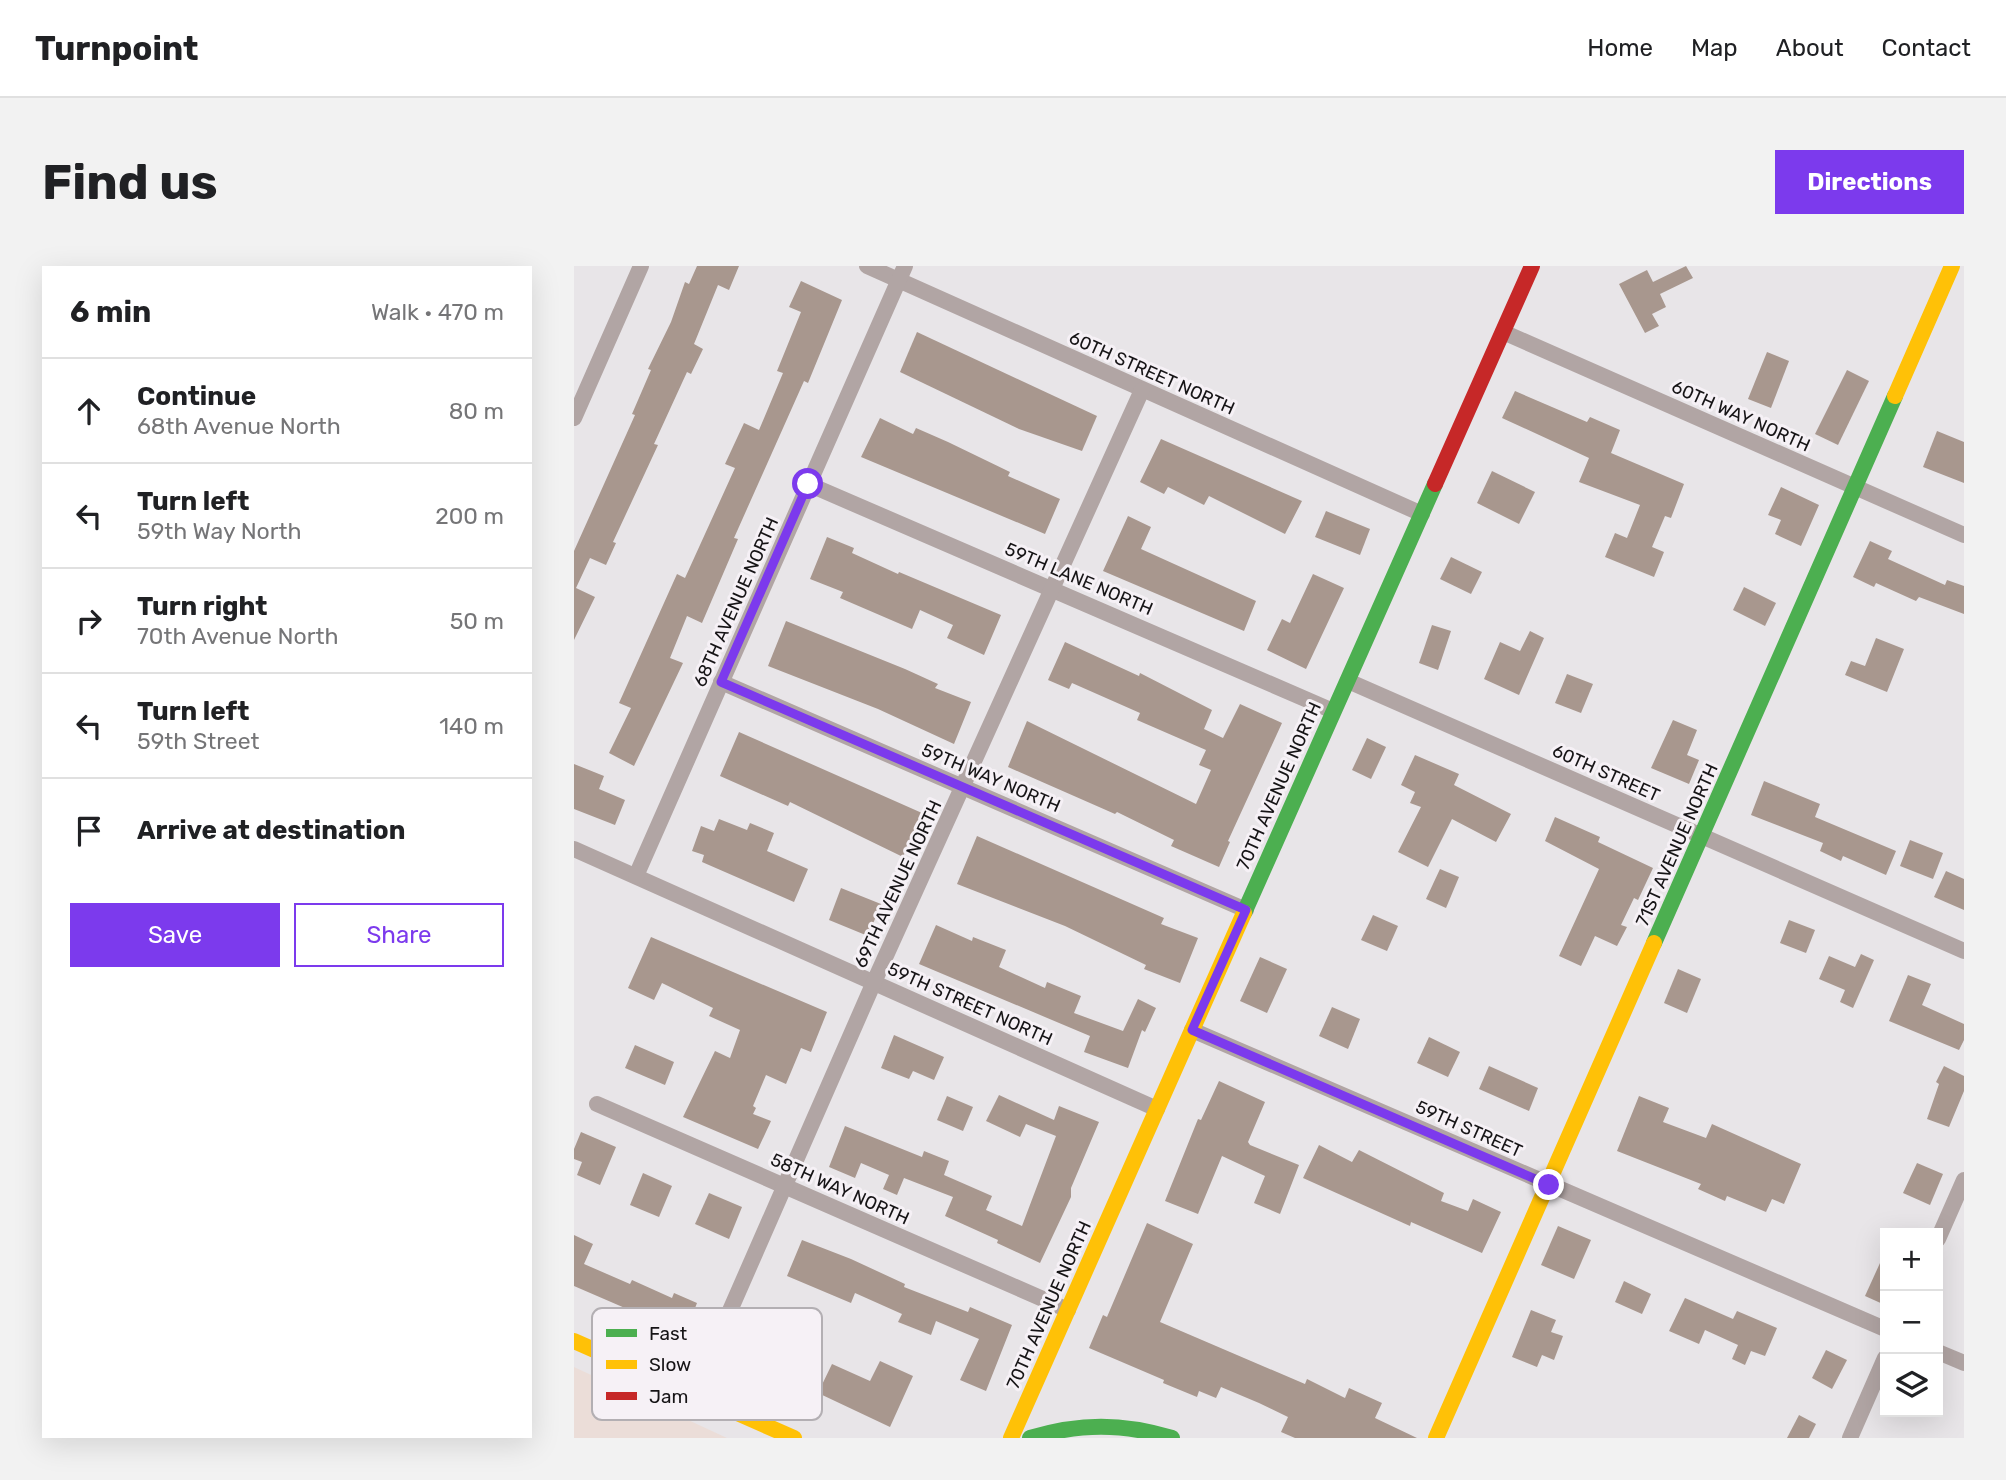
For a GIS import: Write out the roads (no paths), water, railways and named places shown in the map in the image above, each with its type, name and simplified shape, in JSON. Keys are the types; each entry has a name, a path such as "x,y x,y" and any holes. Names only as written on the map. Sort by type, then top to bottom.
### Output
{"street":[{"path":"574,418 640,266"},
{"name":"60TH STREET NORTH","path":"867,266 902,273 1142,390 1422,514"},
{"name":"70TH AVENUE NORTH","path":"1011,1438 1532,266"},
{"name":"71ST AVENUE NORTH","path":"1436,1438 1952,266"},
{"name":"68TH AVENUE NORTH","path":"636,876 902,273"},
{"name":"60TH WAY NORTH","path":"1503,332 1964,535"},
{"name":"69TH AVENUE NORTH","path":"732,1308 874,982 1142,390"},
{"name":"59TH LANE NORTH","path":"808,484 1333,711"},
{"name":"60TH STREET","path":"1348,681 1964,951"},
{"name":"59TH WAY NORTH","path":"721,682 1246,910"},
{"name":"59TH STREET NORTH","path":"574,849 1157,1109"},
{"name":"59TH STREET","path":"1192,1030 1880,1327"},
{"name":"58TH WAY NORTH","path":"597,1104 1068,1310"},
{"path":"1943,1228 1964,1180"},
{"path":"574,1340 592,1348"},
{"path":"1943,1354 1964,1363"},
{"path":"1850,1438 1880,1369"},
{"path":"752,1420 794,1438"},
{"path":"1030,1438 1060,1428 1097,1422 1142,1428 1172,1438"}]}
